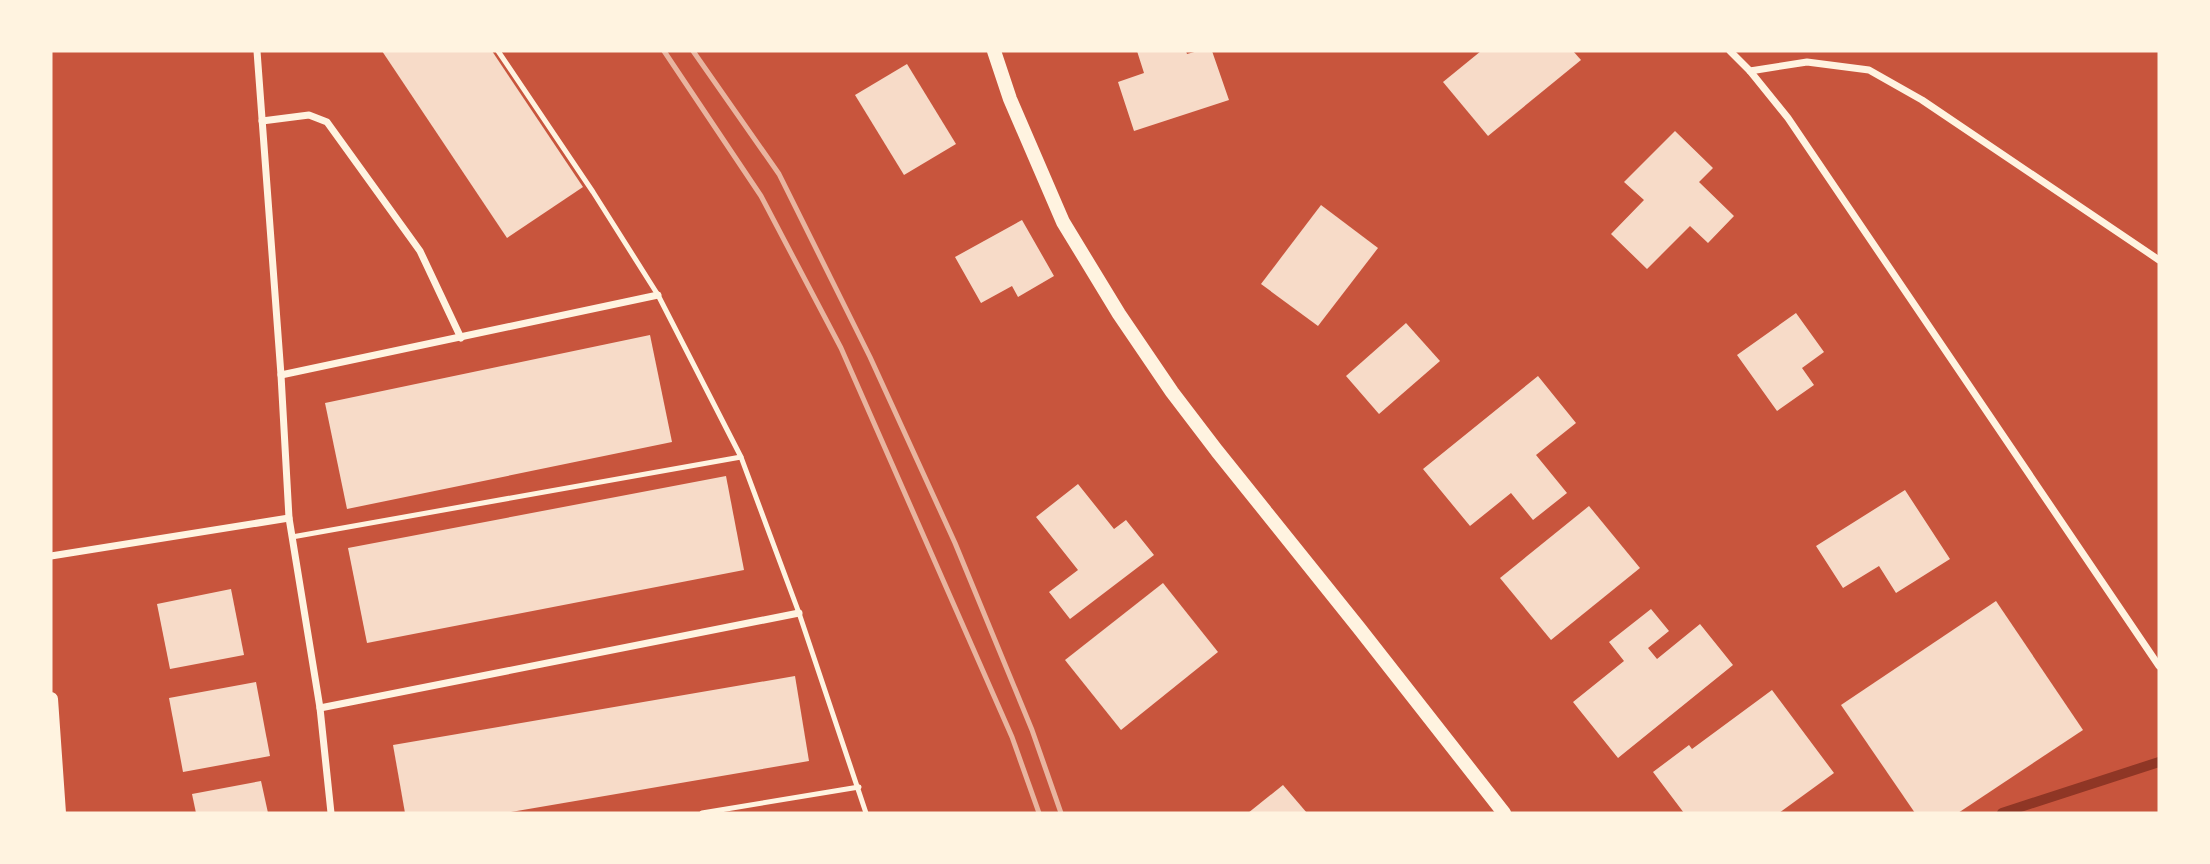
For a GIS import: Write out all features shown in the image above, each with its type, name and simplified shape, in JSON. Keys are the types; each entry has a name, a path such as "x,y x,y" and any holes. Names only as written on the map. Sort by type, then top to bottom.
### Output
{"main road":[{"path":"994,51 1010,99 1063,222 1119,314 1172,392 1217,451 1504,813"},
{"path":"51,699 59,813"}],"street":[{"path":"257,51 289,518 320,708 331,813"},
{"path":"1730,51 1788,118 2159,666"},
{"path":"1750,71 1807,62 1869,70 1922,100 2159,260"},
{"path":"262,121 309,115 327,122 420,251 461,338"},
{"path":"281,375 658,295"},
{"path":"51,556 289,518"},
{"path":"320,708 799,613"}],"lane":[{"path":"498,51 593,192 658,295 741,457 799,613 866,813"},
{"path":"292,537 741,457"},
{"path":"702,813 859,787"}],"building":[{"path":"382,51 492,51 583,187 507,238"},
{"path":"1137,51 1186,51 1187,54 1212,51 1229,100 1134,131 1118,82 1144,73"},
{"path":"1481,51 1573,51 1581,60 1488,136 1443,82"},
{"path":"907,64 956,144 904,175 855,95"},
{"path":"1675,131 1713,168 1699,182 1734,216 1708,243 1690,226 1647,269 1611,234 1644,200 1624,182"},
{"path":"1321,205 1378,248 1318,326 1261,284"},
{"path":"1022,220 1054,276 1018,297 1012,286 981,303 955,257"},
{"path":"1796,313 1824,352 1802,368 1814,385 1777,411 1737,355"},
{"path":"1406,323 1440,361 1379,414 1346,376"},
{"path":"650,335 672,442 347,509 325,403"},
{"path":"1538,376 1576,423 1536,455 1567,493 1533,520 1511,493 1470,526 1423,469"},
{"path":"726,476 744,570 367,643 348,548"},
{"path":"1078,484 1114,529 1126,520 1154,555 1070,619 1049,592 1078,570 1036,517"},
{"path":"1905,490 1950,559 1896,593 1879,566 1843,588 1816,546"},
{"path":"1589,506 1640,568 1551,640 1500,578"},
{"path":"1163,583 1218,652 1121,730 1065,660"},
{"path":"231,589 244,655 170,669 157,604"},
{"path":"1996,601 2083,730 1958,813 1915,813 1841,705"},
{"path":"1651,609 1669,631 1648,648 1657,659 1700,624 1733,665 1618,758 1573,702 1624,661 1609,642"},
{"path":"795,676 809,761 505,813 405,813 393,745"},
{"path":"256,682 270,756 183,772 169,698"},
{"path":"1772,690 1834,773 1779,813 1684,813 1653,772 1689,745 1692,749"},
{"path":"261,781 268,813 196,813 192,794"},
{"path":"1283,785 1307,813 1248,813"}],"waterway":[{"path":"2002,813 2159,762"}],"railway":[{"path":"664,51 761,196 841,348 1012,737 1039,813"},
{"path":"693,51 779,174 870,357 955,543 1032,730 1061,813"}]}
